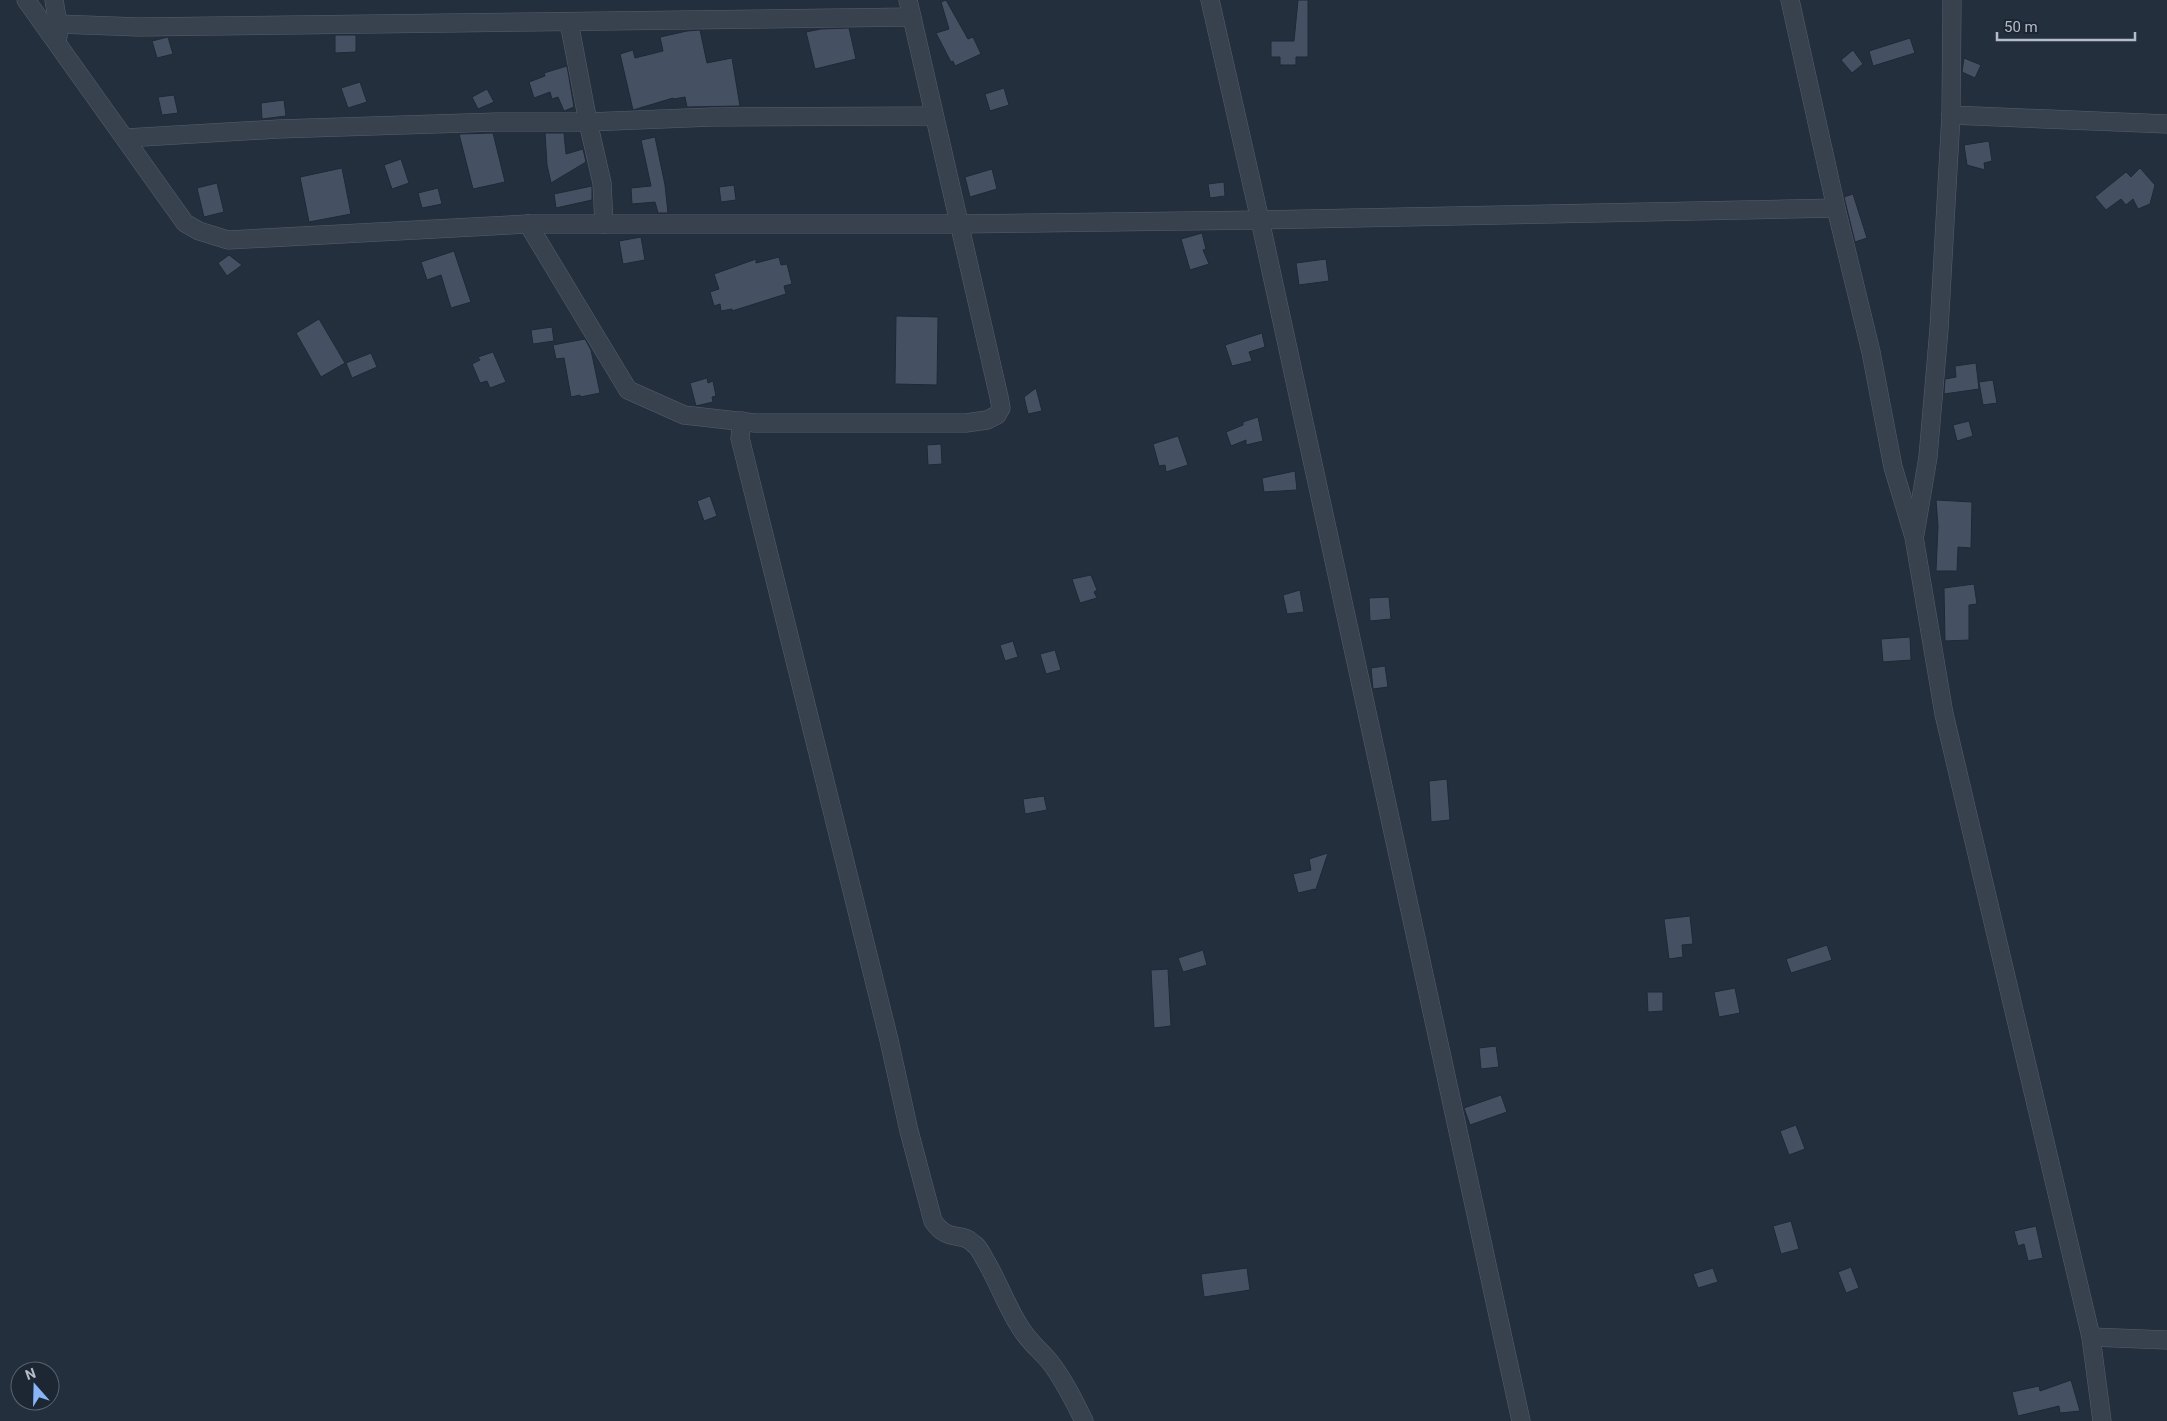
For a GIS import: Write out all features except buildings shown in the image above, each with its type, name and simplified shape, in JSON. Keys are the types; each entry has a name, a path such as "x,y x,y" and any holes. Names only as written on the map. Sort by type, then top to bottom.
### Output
{"street":[{"path":"26,0 186,223 199,231 228,240 528,224 959,224 1836,208"},
{"path":"54,0 58,24 58,45"},
{"path":"1210,0 1260,220 1521,1421"},
{"path":"1790,0 1870,352 1893,467 1914,536 1944,714 2090,1337 2102,1421"},
{"path":"1914,536 1929,447 1939,329 1951,115 1952,0"},
{"path":"58,24 140,27 569,22 910,9 1001,408 997,416 987,420 966,423 764,423 684,415 628,390 528,224"},
{"path":"569,22 602,183 604,224"},
{"path":"1951,115 2167,124"},
{"path":"126,138 497,122 588,122 712,117 934,116"},
{"path":"742,420 740,438 910,1131 934,1221 940,1230 948,1236 966,1239 974,1244 997,1281 1019,1326 1027,1338 1050,1362 1084,1421"},
{"path":"2090,1337 2167,1340"}]}
